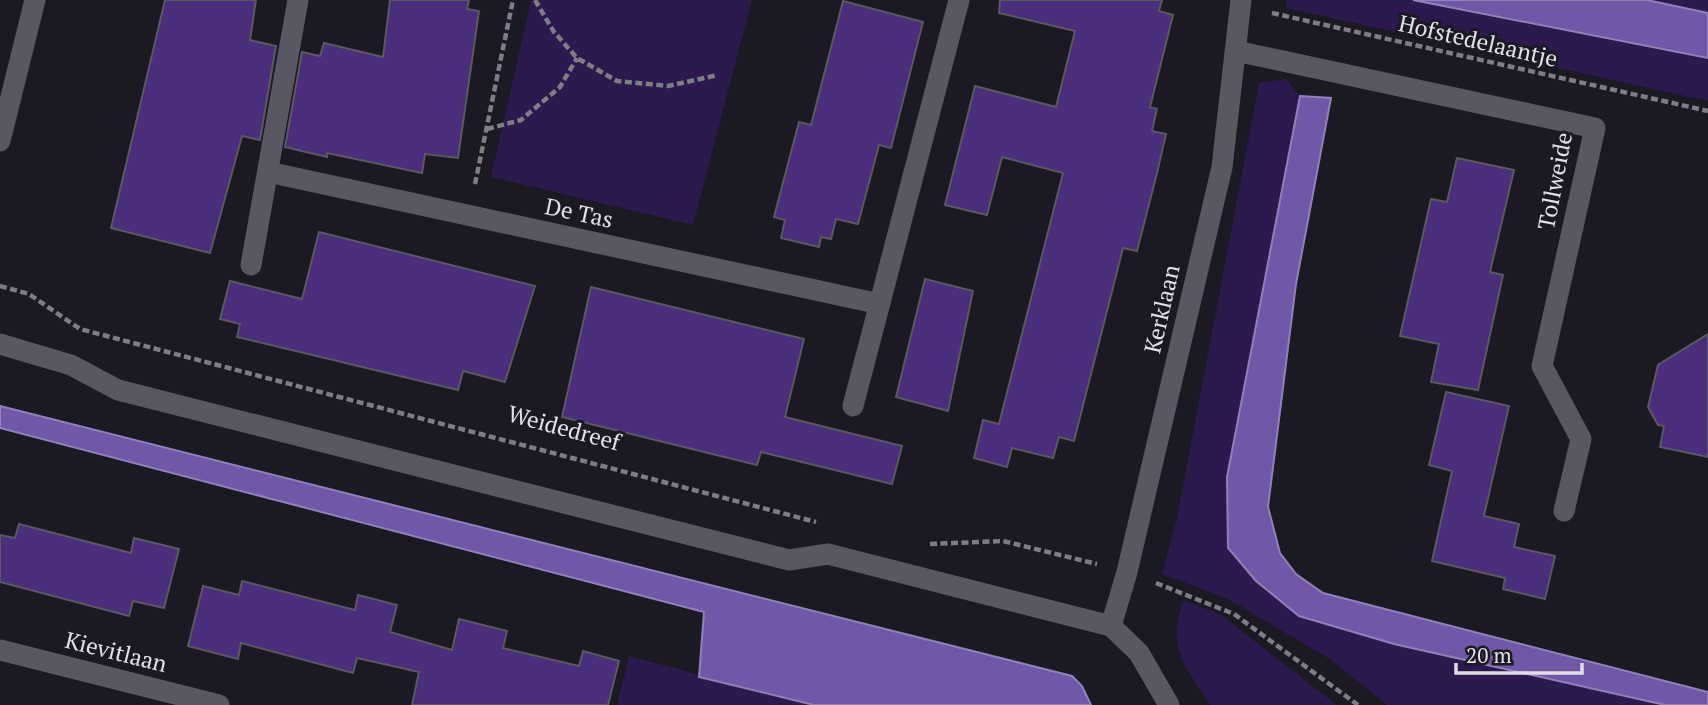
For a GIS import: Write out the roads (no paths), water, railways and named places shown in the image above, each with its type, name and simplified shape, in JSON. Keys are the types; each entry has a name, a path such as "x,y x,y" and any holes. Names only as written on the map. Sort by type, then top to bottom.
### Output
{"street":[{"path":"0,141 35,0"},
{"path":"251,265 298,0"},
{"path":"853,406 959,0"},
{"name":"Kerklaan","path":"1111,626 1127,572 1222,167 1241,3"},
{"name":"Tollweide","path":"1236,51 1595,128 1542,366 1581,439 1564,511"},
{"name":"De Tas","path":"268,172 880,304"},
{"path":"0,344 71,365 118,390 145,397 789,559 828,554 1111,626 1139,653 1169,705"},
{"name":"Kievitlaan","path":"0,650 219,705"}]}
